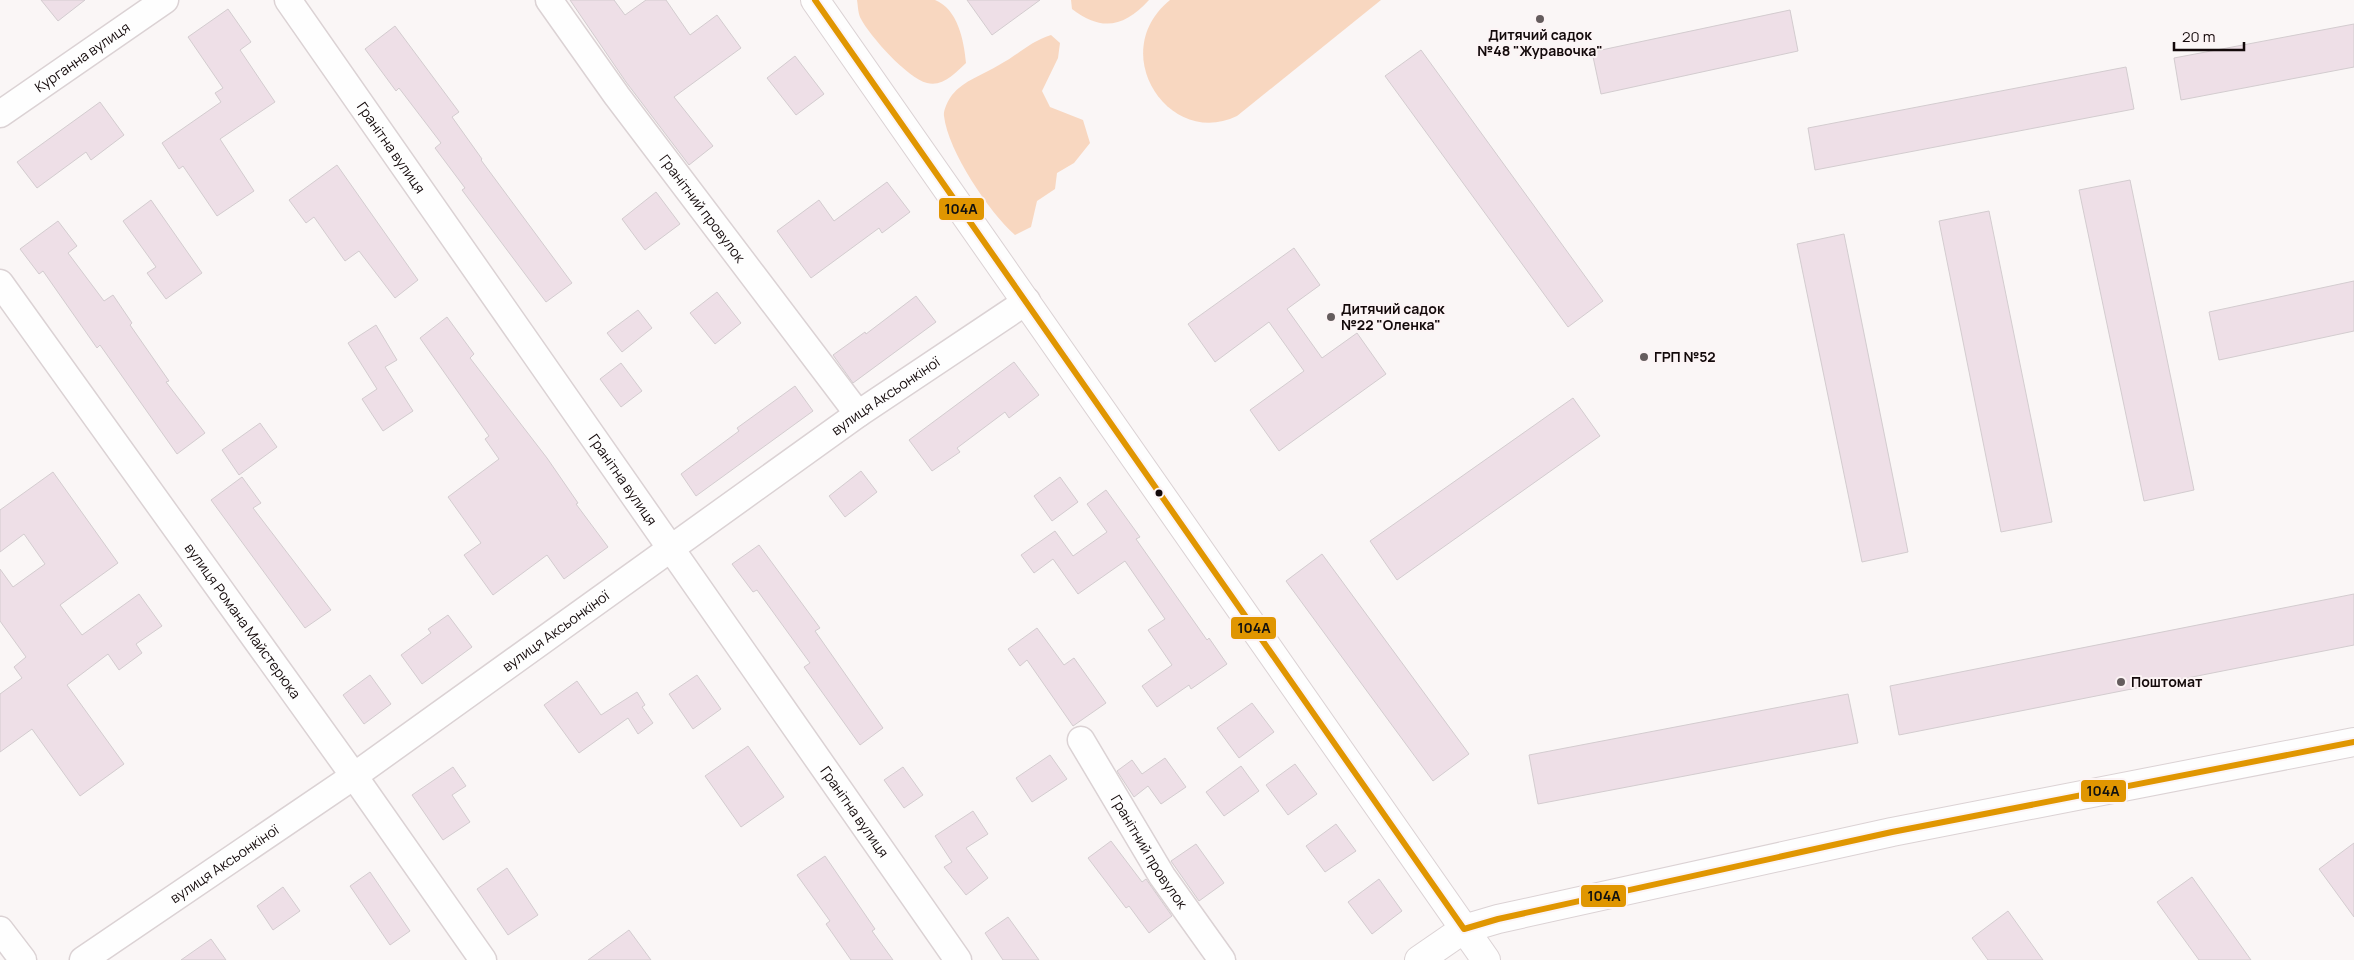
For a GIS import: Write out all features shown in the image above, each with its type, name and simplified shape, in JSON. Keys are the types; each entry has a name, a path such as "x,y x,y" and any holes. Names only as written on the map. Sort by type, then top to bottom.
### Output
{"street":[{"name":"Курганна вулиця","path":"0,114 165,0"},
{"name":"Гранітна вулиця","path":"288,0 958,960"},
{"name":"Гранітний провулок","path":"549,0 617,96 858,414"},
{"path":"815,0 1486,960"},
{"name":"вулиця Романа Майстерюка","path":"0,283 354,776 483,960"},
{"name":"вулиця Аксьонкіної","path":"83,960 354,776 858,414 1027,301"},
{"name":"Гранітний провулок","path":"1081,740 1162,876 1222,960"},
{"path":"1419,960 1464,930 1498,920 1892,832 2354,742"},
{"path":"0,930 23,960"}],"shaded area":[{"path":"857,0 935,0 943,4 954,18 958,27 964,45 966,63 953,75 938,83 933,84 919,80 890,56 872,35 860,17"},
{"path":"1071,0 1149,0 1131,16 1122,21 1103,23 1093,21 1072,9"},
{"path":"1170,0 1381,0 1237,116 1212,123 1189,119 1169,108 1154,90 1145,69 1144,45 1151,22"},
{"path":"1051,35 1060,43 1058,58 1042,91 1050,107 1083,120 1090,143 1074,163 1057,173 1055,189 1037,201 1031,227 1015,235 982,196 961,163 947,130 944,111 950,97 962,85 993,69 1037,41"}],"building":[{"path":"41,0 85,0 58,21"},
{"path":"570,0 614,0 625,15 646,0 666,0 690,35 717,15 741,48 674,97 713,146 689,165 626,82"},
{"path":"967,0 1040,0 992,35"},
{"path":"228,9 251,42 240,50 275,102 220,139 254,191 217,216 183,166 179,169 162,143 221,102 215,93 223,88 188,37"},
{"path":"1790,10 1798,51 1601,94 1592,52"},
{"path":"2354,24 2354,67 2181,100 2174,58"},
{"path":"395,26 459,112 452,117 481,160 572,283 546,302 462,190 465,188 435,148 441,143 399,88 396,91 365,49"},
{"path":"1421,50 1603,301 1568,327 1385,76"},
{"path":"795,56 824,94 796,115 767,78"},
{"path":"2126,67 2134,109 1815,170 1808,128"},
{"path":"100,102 124,135 91,160 86,152 37,188 17,162"},
{"path":"337,165 418,280 395,298 359,251 345,261 314,217 306,223 289,200"},
{"path":"2130,180 2194,490 2144,501 2079,190"},
{"path":"887,182 910,212 882,233 879,228 811,278 777,231 819,200 834,221"},
{"path":"656,192 680,224 645,250 622,219"},
{"path":"151,200 202,273 166,299 147,273 156,267 123,221"},
{"path":"1989,211 2052,522 2001,532 1939,221"},
{"path":"58,221 77,246 68,253 104,301 113,295 132,323 130,325 169,381 166,382 205,433 177,454 100,345 97,348 43,271 39,274 20,249"},
{"path":"1844,234 1908,552 1862,562 1797,244"},
{"path":"1294,248 1320,285 1287,309 1322,358 1357,333 1386,374 1279,451 1250,410 1304,371 1269,322 1215,362 1188,324"},
{"path":"2354,281 2354,331 2219,360 2209,312"},
{"path":"717,292 741,323 715,344 690,313"},
{"path":"916,296 936,322 853,383 833,355 865,332 866,334"},
{"path":"638,310 652,328 622,352 607,333"},
{"path":"447,317 474,354 470,358 547,458 578,503 576,504 608,547 564,579 547,555 493,595 464,555 481,543 448,497 499,459 485,439 489,436 420,338"},
{"path":"376,325 397,360 385,367 413,411 383,431 362,399 377,389 348,343"},
{"path":"1014,362 1039,395 1009,418 1005,412 957,448 960,452 932,471 909,440"},
{"path":"621,363 642,391 621,407 600,379"},
{"path":"795,386 813,411 696,496 681,474 739,431 737,428"},
{"path":"1573,398 1600,436 1397,580 1370,541"},
{"path":"260,423 277,447 239,475 222,450"},
{"path":"861,471 877,492 845,517 829,496"},
{"path":"53,472 118,563 60,605 82,635 139,594 162,626 136,644 142,653 119,670 108,654 67,685 124,764 80,796 32,729 0,752 0,694 22,678 14,667 26,657 0,621 0,569 13,587 45,564 24,534 0,552 0,510"},
{"path":"242,477 261,503 253,508 331,610 305,628 211,500"},
{"path":"1060,477 1078,502 1052,521 1034,496"},
{"path":"1106,490 1140,537 1136,539 1207,640 1209,638 1227,664 1191,689 1189,685 1157,707 1142,686 1172,665 1148,630 1165,619 1125,561 1078,594 1053,559 1034,573 1021,555 1055,531 1073,556 1107,532 1087,504"},
{"path":"759,545 820,628 815,631 883,728 860,745 804,667 810,663 757,590 753,592 732,564"},
{"path":"1322,554 1469,754 1433,781 1286,581"},
{"path":"2354,594 2354,645 1899,735 1890,686"},
{"path":"448,615 472,647 422,684 401,655 431,633 428,629"},
{"path":"1037,628 1064,665 1074,658 1106,703 1073,726 1027,660 1020,666 1008,649"},
{"path":"370,675 391,704 364,724 343,695"},
{"path":"697,675 721,709 693,729 669,694"},
{"path":"577,681 601,715 637,692 645,705 642,707 653,723 638,734 628,718 579,753 544,705"},
{"path":"1848,694 1858,743 1538,804 1529,755"},
{"path":"1252,703 1274,732 1239,758 1217,728"},
{"path":"748,746 784,797 741,827 705,776"},
{"path":"1050,755 1067,779 1032,802 1016,778"},
{"path":"1165,758 1186,787 1161,804 1148,786 1134,797 1117,771 1132,760 1142,774"},
{"path":"1295,764 1317,794 1288,815 1266,785"},
{"path":"1241,766 1259,791 1224,816 1206,792"},
{"path":"453,767 466,786 452,795 470,822 443,840 412,795"},
{"path":"903,767 923,795 904,808 884,780"},
{"path":"973,811 988,834 966,848 988,878 966,895 944,867 952,862 935,836"},
{"path":"1336,824 1356,851 1325,872 1306,846"},
{"path":"1111,841 1142,882 1146,879 1172,916 1149,933 1129,906 1126,908 1088,858"},
{"path":"2354,843 2354,917 2319,869"},
{"path":"1196,844 1224,883 1199,901 1171,861"},
{"path":"825,856 875,929 872,931 893,960 851,960 826,924 830,921 797,875"},
{"path":"507,868 538,915 508,935 477,889"},
{"path":"370,872 410,931 390,945 350,886"},
{"path":"2192,877 2251,960 2199,960 2157,902"},
{"path":"1379,879 1402,911 1372,934 1348,902"},
{"path":"283,887 300,911 273,930 257,906"},
{"path":"2008,911 2043,960 1988,960 1972,938"},
{"path":"1008,917 1039,960 1003,960 985,933"},
{"path":"629,930 651,960 588,960"},
{"path":"211,939 226,960 181,960"}],"transit line":[{"name":"104А","path":"815,0 1464,929 1498,919 1892,832 2354,742"}],"place":[{"name":"Дитячий садок №48 \"Журавочка\"","path":"1540,19"},
{"name":"Дитячий садок №22 \"Оленка\"","path":"1331,317"},
{"name":"ГРП №52","path":"1644,357"},
{"name":"Поштомат","path":"2121,682"}]}
